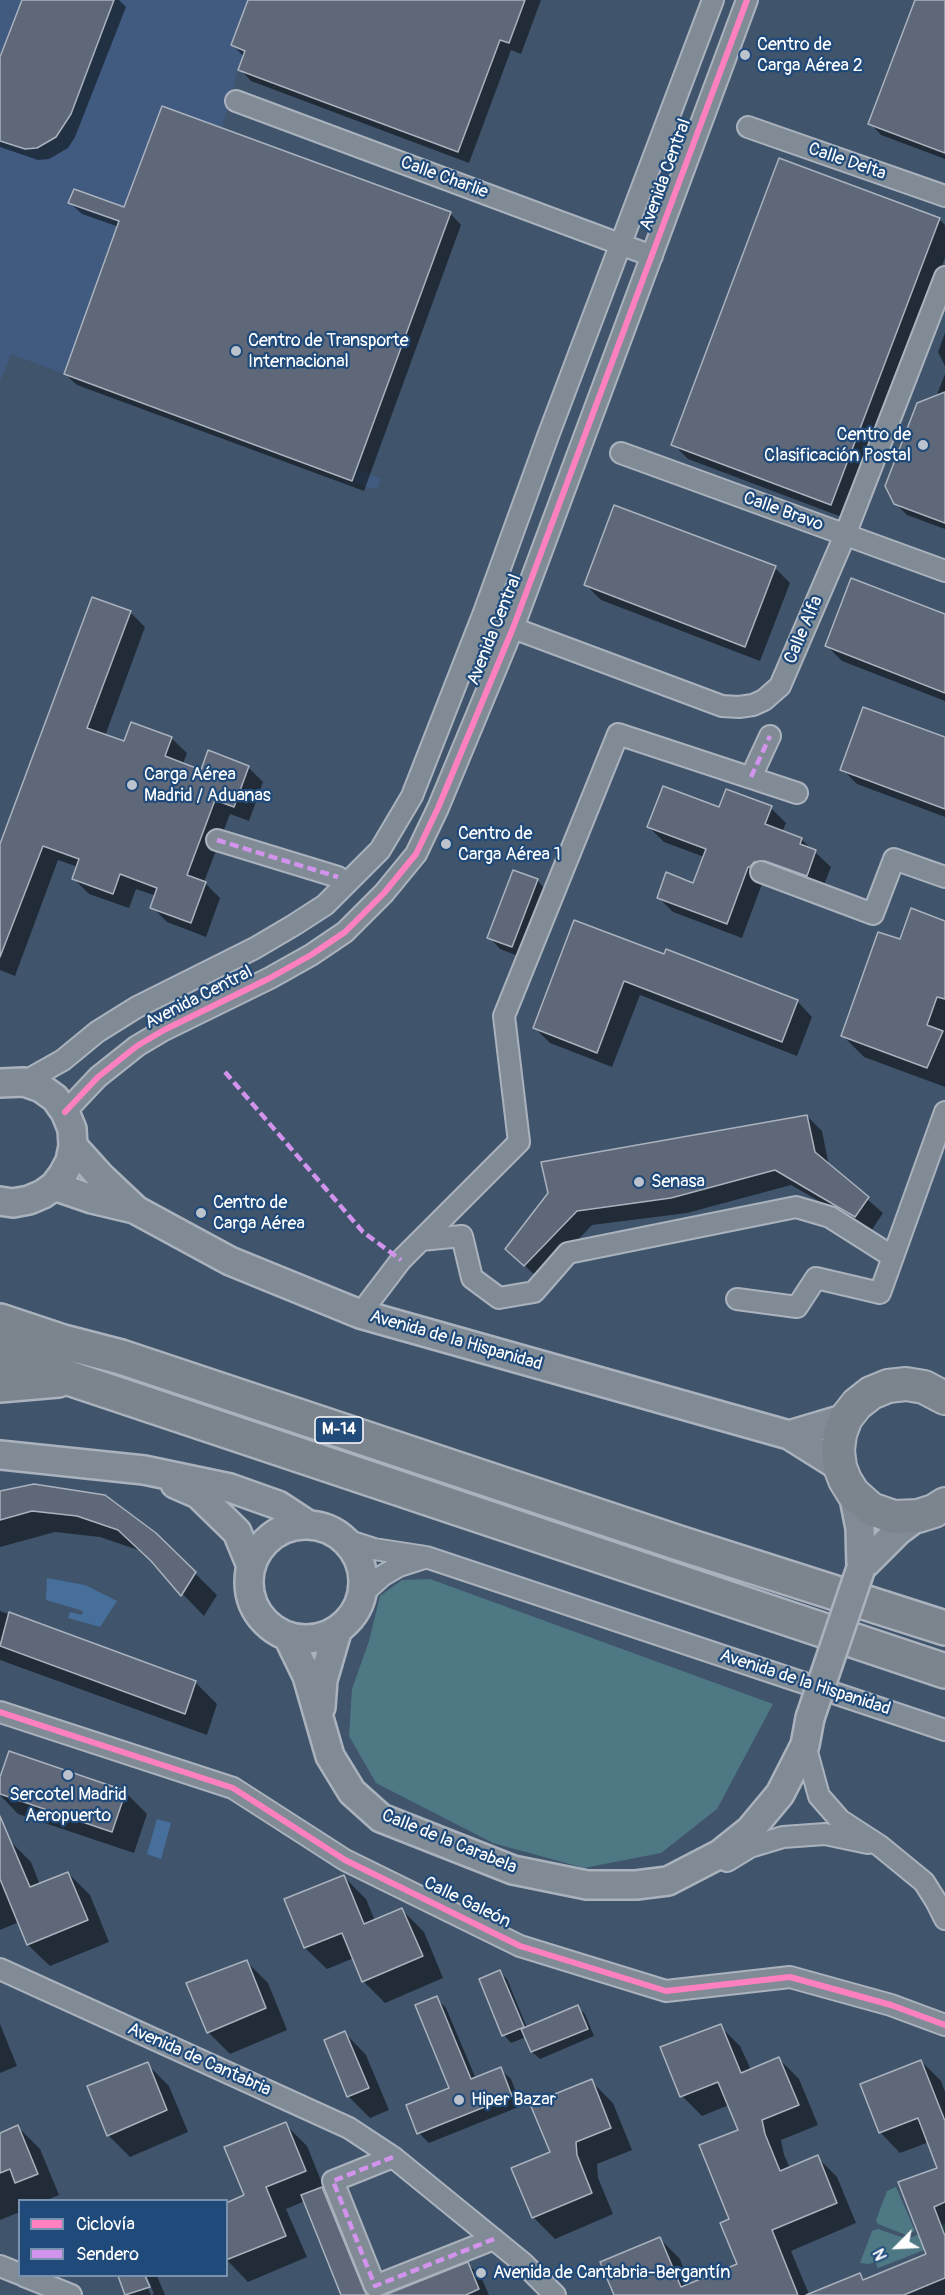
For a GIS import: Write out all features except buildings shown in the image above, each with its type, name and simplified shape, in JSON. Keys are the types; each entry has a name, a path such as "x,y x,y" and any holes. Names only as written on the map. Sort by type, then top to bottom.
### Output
{"highway":[{"path":"0,1297 18,1306 59,1320 121,1357"},
{"name":"M-14","path":"0,1321 63,1342 121,1357 874,1606 945,1634"},
{"name":"M-14","path":"0,1363 68,1379 945,1671"},
{"path":"874,1606 945,1628"}],"main road":[{"path":"932,1510 894,1517 871,1509 846,1480 838,1450 840,1434 846,1418 857,1404 871,1393 906,1384 938,1386"}],"street":[{"name":"Avenida Central","path":"12,1082 45,1072 97,1032 137,1006 255,948 294,925 325,904 380,850 412,796 483,615 548,436 713,0"},
{"name":"Avenida Central","path":"65,1112 98,1077 137,1046 164,1030 270,978 311,955 345,932 384,893 416,854 513,628 747,0"},
{"name":"Calle Charlie","path":"236,101 652,256"},
{"name":"Calle Delta","path":"748,127 945,196"},
{"name":"Calle Alfa","path":"483,615 722,705 738,707 753,705 764,700 780,686 845,534 945,277"},
{"name":"Calle Bravo","path":"621,453 945,571"},
{"path":"360,1314 401,1260 519,1142 504,1016 618,734 797,793"},
{"path":"751,777 770,736"},
{"path":"217,840 339,877"},
{"path":"761,872 873,914 894,859 945,878"},
{"path":"0,1201 13,1203 29,1200 54,1186 70,1161 73,1146 72,1129 65,1112 55,1098 41,1088 12,1082"},
{"path":"737,1299 797,1307 816,1278 880,1293 945,1112"},
{"name":"Avenida de la Hispanidad","path":"73,1146 136,1210"},
{"name":"Avenida de la Hispanidad","path":"54,1186 92,1199 136,1210 230,1261 360,1314 789,1436 846,1480"},
{"path":"422,1240 462,1236 472,1278 499,1298 534,1292 568,1253 796,1207 830,1217 893,1257"},
{"path":"789,1436 846,1418"},
{"path":"0,1455 144,1470 230,1488 278,1505 307,1524 328,1529 346,1540 357,1556 363,1574 363,1593 354,1615 337,1632 323,1680 321,1717"},
{"path":"144,1470 198,1494 237,1532 251,1566"},
{"path":"810,1718 861,1568 860,1528 846,1480"},
{"path":"861,1568 898,1531 932,1510"},
{"path":"307,1524 288,1527 272,1536 259,1549 251,1566 249,1588 255,1609 269,1626 288,1637 313,1639 337,1632"},
{"name":"Avenida de la Hispanidad","path":"346,1540 374,1549 426,1557 945,1730"},
{"path":"363,1593 382,1576 399,1566 426,1557"},
{"path":"288,1637 307,1676 321,1717"},
{"name":"Calle Galeón","path":"0,1712 233,1788 345,1860 520,1946 666,1991 790,1977 891,2005 945,2025"},
{"name":"Calle de la Carabela","path":"321,1717 330,1756 352,1792 381,1818 513,1870 587,1885 636,1885 668,1881 724,1863 750,1847 783,1837 825,1834 880,1845"},
{"name":"Calle de la Carabela","path":"668,1881 720,1854 750,1830 780,1794 805,1745 810,1718"},
{"name":"Calle de la Carabela","path":"636,1885 714,1845 742,1821 770,1788 810,1718"},
{"name":"Calle de la Carabela","path":"805,1745 819,1796 840,1820 880,1845 924,1882 945,1919"},
{"name":"Avenida de Cantabria","path":"0,1970 349,2128 393,2157 523,2263 555,2295"},
{"path":"393,2157 333,2181 375,2286 494,2239"},
{"path":"0,2266 18,2273"},
{"path":"27,2277 70,2295"}],"shaded area":[{"path":"0,0 525,0 509,43 500,40 458,152 238,70 222,128 451,212 357,469 381,479 377,490 11,354 0,381"},
{"path":"47,1578 85,1585 117,1601 100,1627 68,1618 70,1612 82,1615 83,1611 46,1600"},
{"path":"157,1819 171,1823 161,1859 147,1854"}],"green space":[{"path":"430,1579 773,1704 717,1809 661,1853 584,1868 493,1843 376,1783 349,1736 352,1689 369,1641 380,1596 402,1580"},
{"path":"896,2187 915,2231 906,2235 878,2224 876,2220 887,2191"},
{"path":"945,2224 945,2242 878,2268 875,2262 860,2263 872,2231 878,2229 907,2239"}],"marked path":[{"path":"751,777 770,736"},
{"path":"217,840 338,877"},
{"path":"225,1072 363,1232 401,1260"},
{"path":"393,2157 333,2181 375,2286 494,2239"}],"cycle path":[{"path":"65,1112 98,1077 137,1046 164,1030 270,978 311,955 345,932 384,893 416,854 438,808 513,628 747,0"},
{"path":"0,1712 233,1788 345,1860 520,1946 666,1991 790,1977 891,2005 945,2025"}],"place":[{"name":"Centro de Carga Aérea 2","path":"745,55"},
{"name":"Centro de Transporte Internacional","path":"236,351"},
{"name":"Centro de Clasificación Postal","path":"923,445"},
{"name":"Carga Aérea Madrid / Aduanas","path":"132,785"},
{"name":"Centro de Carga Aérea 1","path":"446,844"},
{"name":"Senasa","path":"639,1182"},
{"name":"Centro de Carga Aérea","path":"201,1213"},
{"name":"Sercotel Madrid Aeropuerto","path":"68,1775"},
{"name":"Hiper Bazar","path":"459,2100"},
{"name":"Avenida de Cantabria-Bergantín","path":"481,2273"}]}
